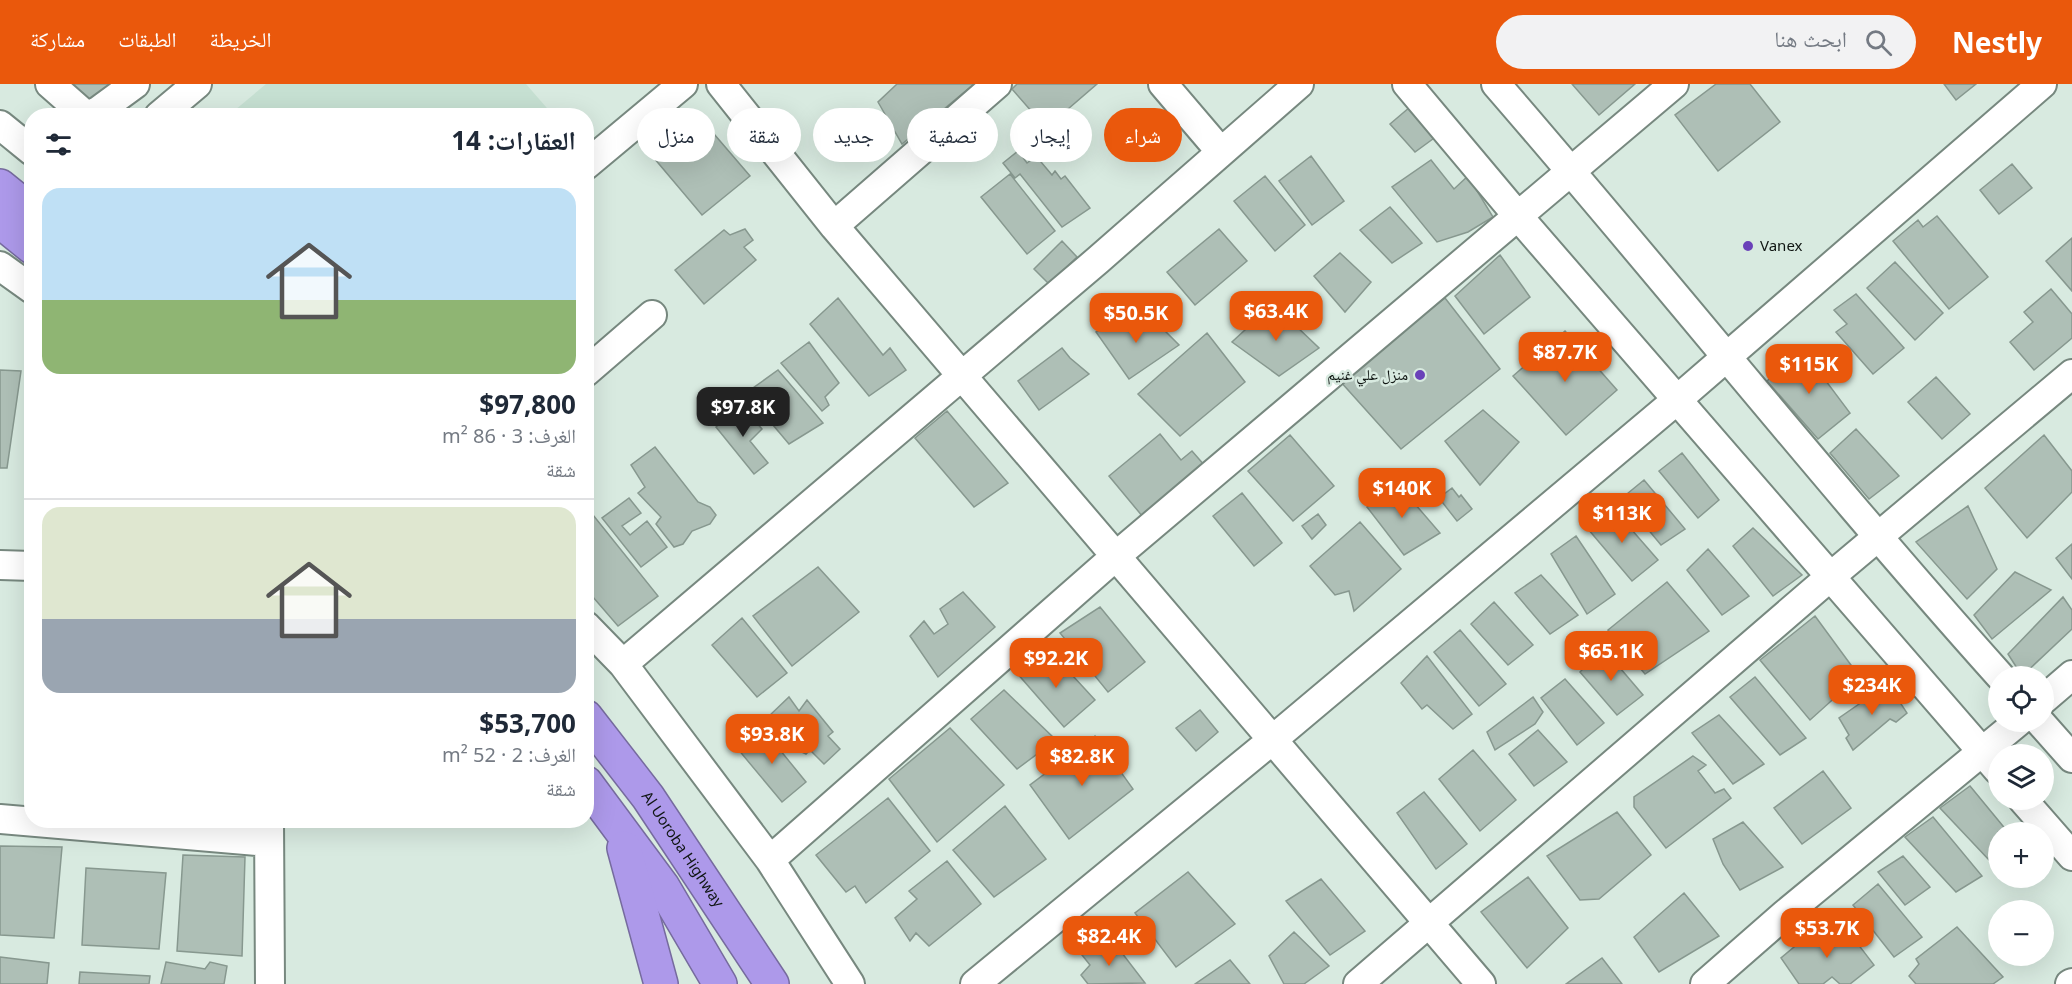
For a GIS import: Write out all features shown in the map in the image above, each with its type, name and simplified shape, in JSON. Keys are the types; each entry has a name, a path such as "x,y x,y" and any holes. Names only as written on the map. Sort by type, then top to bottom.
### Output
{"highway":[{"path":"14,202 24,227"},
{"name":"Al Uoroba Highway","path":"594,727 648,797 772,984"},
{"path":"594,794 669,896 720,984"},
{"path":"616,824 639,898 661,984"}],"street":[{"path":"50,84 77,108"},
{"path":"102,108 135,84"},
{"path":"168,108 197,84"},
{"path":"594,158 683,84"},
{"path":"721,84 834,226 962,374 1271,741 1430,922 1481,984"},
{"path":"834,226 997,84"},
{"path":"1163,84 1221,152"},
{"path":"623,664 1299,84"},
{"path":"1407,84 1517,215 1988,759"},
{"path":"1496,84 1877,538 1991,666"},
{"path":"770,860 1116,556 1674,84"},
{"path":"975,984 1271,741 1678,399 2042,84"},
{"path":"0,125 24,144"},
{"path":"0,266 24,283"},
{"path":"594,365 652,315"},
{"path":"1358,984 1830,577 2072,374"},
{"path":"0,565 24,566"},
{"path":"594,634 623,664 770,860 850,984"},
{"path":"2054,690 2072,675"},
{"path":"2049,732 2072,758"},
{"path":"1705,984 1785,914 1988,762"},
{"path":"2032,810 2072,856"},
{"path":"0,819 24,820"},
{"path":"202,828 269,831 270,984"}],"shaded area":[{"path":"266,84 526,84 547,108 237,108"}],"building":[{"path":"69,84 109,84 91,104"},
{"path":"897,84 974,84 945,108 907,108 907,140 902,144 895,132 895,108 881,108 878,102"},
{"path":"1017,84 1097,84 1069,108 1029,108 1012,89"},
{"path":"1572,84 1635,84 1599,115"},
{"path":"1716,84 1750,84 1780,122 1718,171 1675,115"},
{"path":"1944,84 1976,84 1956,100"},
{"path":"1410,107 1437,136 1415,152 1390,124"},
{"path":"715,135 727,149 727,162 738,162 750,176 702,215 657,162 715,162"},
{"path":"1311,156 1344,201 1312,225 1279,181"},
{"path":"1010,157 1010,162 1041,162 1052,175 1055,171 1061,179 1065,176 1090,208 1062,227 1020,174 1015,178 1003,163"},
{"path":"1431,160 1454,189 1468,176 1493,217 1468,232 1437,242 1392,187"},
{"path":"2012,164 2032,188 1999,214 1980,190"},
{"path":"1010,174 1055,231 1027,254 981,197"},
{"path":"1265,176 1305,225 1275,251 1234,201"},
{"path":"1390,207 1422,243 1392,263 1360,230"},
{"path":"1937,216 1988,277 1949,309 1893,241 1918,220 1923,227"},
{"path":"745,229 753,240 744,247 756,260 704,304 675,270 724,230 730,235"},
{"path":"1219,229 1247,261 1195,305 1167,272"},
{"path":"2072,238 2072,291 2046,261"},
{"path":"1062,241 1077,257 1049,284 1034,269"},
{"path":"1340,253 1371,282 1345,312 1314,276"},
{"path":"1500,255 1530,297 1484,334 1455,296"},
{"path":"1895,262 1943,313 1915,340 1867,288"},
{"path":"2051,289 2072,314 2072,338 2034,370 2010,342 2033,322 2024,312"},
{"path":"1856,294 1904,348 1873,374 1836,332 1847,324 1834,310"},
{"path":"838,298 883,355 890,348 906,370 869,396 810,324"},
{"name":"منزل علي غنيم","path":"1445,298 1500,369 1401,449 1340,381"},
{"path":"1273,304 1319,348 1279,376 1232,342"},
{"path":"1123,315 1129,331 1152,318 1179,345 1129,379 1096,332"},
{"path":"1565,331 1617,390 1566,435 1513,376"},
{"path":"1207,333 1245,382 1180,436 1138,394"},
{"path":"809,342 839,383 825,397 829,405 822,411 781,363"},
{"path":"1062,348 1089,374 1039,410 1018,381"},
{"path":"1802,349 1850,413 1818,439 1767,381"},
{"path":"0,370 21,371 7,468 0,468"},
{"path":"778,370 823,423 789,444 746,393"},
{"path":"1936,377 1970,414 1942,439 1908,402"},
{"path":"741,405 762,429 750,441 768,463 754,474 716,427"},
{"path":"1483,410 1519,442 1480,485 1445,441"},
{"path":"947,411 1008,483 974,507 915,438"},
{"path":"1856,429 1899,476 1869,499 1830,453"},
{"path":"1160,434 1181,460 1192,451 1205,466 1143,517 1109,476"},
{"path":"1290,435 1334,486 1293,521 1248,471"},
{"path":"2044,435 2072,471 2072,492 2027,538 1985,488"},
{"path":"655,447 698,502 710,507 716,515 710,524 692,531 683,544 674,547 656,524 661,517 638,493 645,487 631,465"},
{"path":"1682,453 1719,500 1698,518 1659,471"},
{"path":"1644,480 1685,529 1661,545 1622,498"},
{"path":"1396,482 1440,533 1404,555 1367,507"},
{"path":"1452,488 1472,509 1457,521 1439,498"},
{"path":"1242,493 1282,543 1254,566 1213,516"},
{"path":"629,498 641,513 622,526 630,535 647,521 667,547 641,567 602,518"},
{"path":"1611,506 1658,560 1632,581 1588,529"},
{"path":"1968,506 1997,569 1967,599 1916,542"},
{"path":"1318,514 1326,525 1312,539 1302,526"},
{"path":"594,516 658,596 618,626 594,598"},
{"path":"1360,522 1401,569 1354,611 1349,591 1335,595 1310,566"},
{"path":"1753,528 1802,575 1773,596 1733,546"},
{"path":"1576,536 1615,594 1587,614 1551,554"},
{"path":"2072,544 2072,579 2056,558"},
{"path":"1708,549 1749,596 1722,615 1687,570"},
{"path":"818,567 859,612 792,666 753,616"},
{"path":"2015,572 2051,590 1992,639 1974,615"},
{"path":"1541,575 1578,615 1550,634 1515,593"},
{"path":"1667,582 1709,631 1645,674 1608,630"},
{"path":"963,592 995,627 938,677 910,636 924,621 934,634 948,624 940,609"},
{"path":"2063,597 2072,610 2072,629 2033,666 2016,666 2008,654"},
{"path":"1494,602 1533,645 1508,665 1471,624"},
{"path":"1100,607 1145,662 1108,692 1060,633"},
{"path":"1815,616 1859,676 1810,720 1760,660"},
{"path":"742,618 787,673 757,697 712,645"},
{"path":"1460,630 1506,684 1479,706 1434,652"},
{"path":"1603,648 1643,695 1617,715 1580,672"},
{"path":"1037,654 1049,670 1061,663 1095,700 1064,727 1016,672"},
{"path":"1427,656 1472,714 1453,729 1427,705 1422,709 1401,683"},
{"path":"1755,677 1806,738 1780,755 1730,697"},
{"path":"1565,679 1604,723 1577,745 1541,698"},
{"path":"1888,684 1907,713 1896,722 1890,719 1853,750 1846,738 1849,735 1839,718"},
{"path":"1004,690 1056,740 1017,769 971,719"},
{"path":"789,697 799,711 807,700 833,732 828,736 840,749 824,764 810,750 806,754 791,747 769,716"},
{"path":"1533,697 1543,712 1535,724 1495,750 1487,732"},
{"path":"1200,710 1218,732 1196,751 1176,728"},
{"path":"1719,715 1764,764 1733,784 1692,733"},
{"path":"950,728 1004,785 937,842 889,779"},
{"path":"763,729 806,782 782,802 737,748"},
{"path":"1538,730 1567,762 1534,786 1509,754"},
{"path":"1095,736 1133,789 1069,839 1030,785"},
{"path":"1473,750 1516,800 1480,831 1439,779"},
{"path":"1693,756 1706,765 1698,771 1715,793 1724,789 1731,798 1666,848 1634,807 1634,797"},
{"path":"1823,771 1851,808 1802,844 1774,808"},
{"path":"1970,786 2000,822 1988,822 1988,859 1940,808"},
{"path":"1424,792 1467,844 1436,869 1397,813"},
{"path":"888,798 930,851 866,903 855,886 846,892 816,855"},
{"path":"1005,806 1046,859 994,897 953,850"},
{"path":"1617,812 1651,855 1599,899 1580,900 1547,856"},
{"path":"1933,817 1982,876 1956,892 1905,837"},
{"path":"1743,822 1783,867 1740,890 1723,864 1713,839"},
{"path":"0,846 62,847 54,938 0,935"},
{"path":"183,855 245,857 242,956 177,951"},
{"path":"1903,856 1930,887 1905,905 1878,872"},
{"path":"947,861 981,904 929,946 916,933 910,941 895,918 917,899 909,891"},
{"path":"86,868 166,873 159,949 82,945"},
{"path":"1188,872 1235,924 1176,967 1135,913"},
{"path":"1528,877 1568,928 1527,968 1481,912"},
{"path":"1321,879 1365,931 1330,955 1286,901"},
{"path":"1878,884 1922,937 1894,957 1853,905"},
{"path":"1684,893 1719,936 1659,972 1634,937"},
{"path":"1818,927 1836,942 1848,931 1874,965 1850,984 1840,984 1832,977 1823,984 1799,984 1781,958"},
{"path":"1957,927 1988,961 1988,966 1993,966 2003,977 1993,984 1916,984 1909,976 1919,964 1916,959"},
{"path":"1294,932 1329,966 1304,984 1284,984 1269,956"},
{"path":"1112,940 1145,983 1088,984 1081,975 1090,965 1082,955"},
{"path":"0,957 49,963 47,984 0,984"},
{"path":"1602,958 1622,984 1566,984"},
{"path":"1230,960 1250,984 1195,984"},
{"path":"166,962 205,969 210,962 227,966 224,984 161,984"},
{"path":"80,972 150,976 149,984 79,984"}],"place":[{"name":"Vanex","path":"1748,246"},
{"name":"منزل علي غنيم","path":"1420,375"}]}
